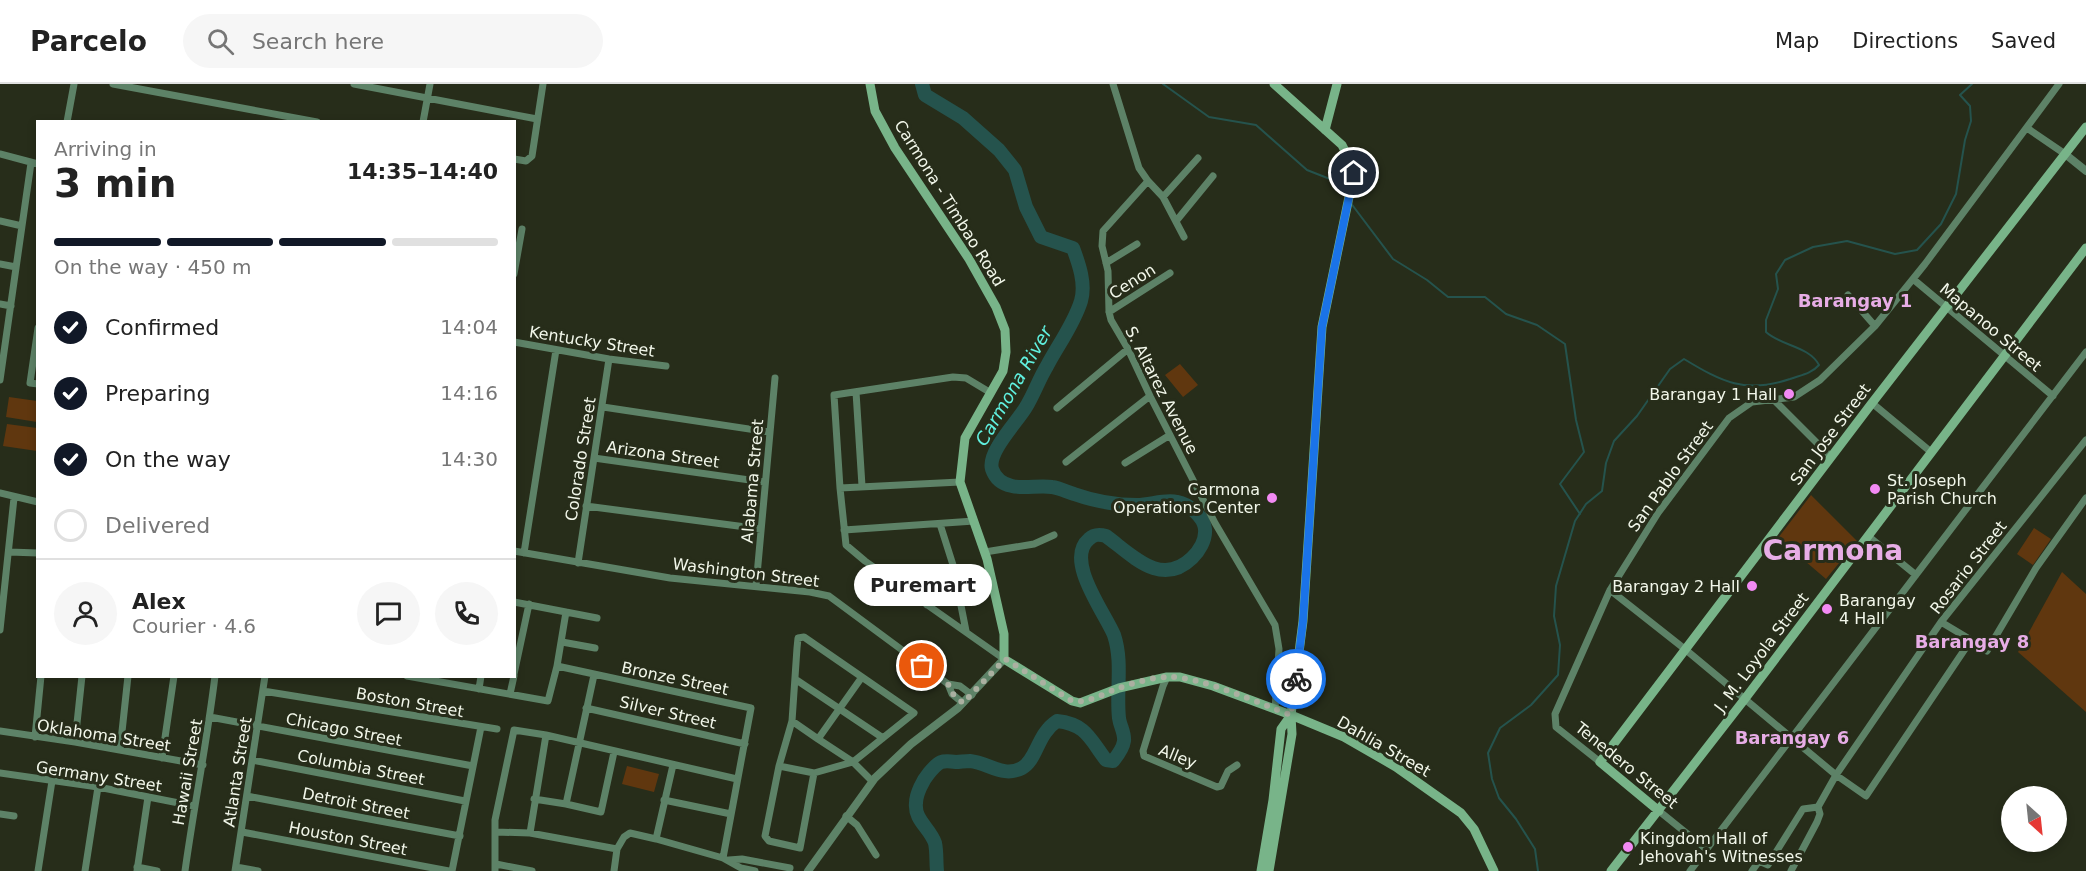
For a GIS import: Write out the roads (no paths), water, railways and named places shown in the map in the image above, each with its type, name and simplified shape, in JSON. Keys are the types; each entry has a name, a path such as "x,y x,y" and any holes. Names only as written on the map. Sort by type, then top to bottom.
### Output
{"main road":[{"name":"Carmona - Timbao Road","path":"870,84 876,111 895,148 969,259 992,299 1005,330 1006,352 1003,371 965,438 960,482 985,552 1004,634 1005,659"},
{"path":"1269,871 1292,734 1291,715 1303,621 1322,327 1354,173 1342,145 1274,84"},
{"path":"1325,130 1337,84"},
{"name":"San Jose Street","path":"1600,762 1872,403 2086,127"},
{"name":"J. M. Loyola Street","path":"1611,871 1744,700 2086,248"},
{"name":"Dahlia Street","path":"1005,659 1072,701 1080,703 1119,688 1167,676 1180,677 1213,686 1344,737 1396,767 1461,813 1474,829 1494,871"},
{"path":"1261,871 1273,800 1281,729 1291,715"},
{"name":"Tenedero Street","path":"1600,762 1659,811"}],"street":[{"path":"70,120 74,84"},
{"path":"113,84 306,120"},
{"path":"354,84 537,119"},
{"path":"423,120 430,84"},
{"path":"516,159 526,161 532,156 543,84"},
{"path":"1113,84 1139,168 1148,182 1163,197 1184,237"},
{"name":"San Pablo Street","path":"1556,727 1555,714 1610,590 1658,513 1729,418 1752,402 1794,397 1820,380 1875,326 1913,279 2059,84"},
{"path":"2027,128 2086,171"},
{"path":"0,154 34,164 2,352 0,380"},
{"path":"1163,197 1198,158"},
{"path":"1177,220 1213,176"},
{"name":"S. Altarez Avenue","path":"1148,182 1103,231 1102,246 1108,271 1108,312 1215,523 1275,625 1279,649 1275,709"},
{"path":"0,221 22,226"},
{"path":"516,263 522,229"},
{"path":"1106,263 1137,244"},
{"path":"0,264 16,267"},
{"name":"Cenon","path":"1108,312 1170,273"},
{"name":"Mapanoo Street","path":"1913,279 2053,396"},
{"path":"1848,295 1875,326"},
{"path":"0,304 11,306"},
{"path":"34,384 36,342"},
{"name":"Kentucky Street","path":"516,342 609,359 666,366"},
{"path":"1057,408 1128,349"},
{"path":"524,553 556,350"},
{"path":"1690,871 2086,352"},
{"name":"Colorado Street","path":"578,563 609,359"},
{"path":"808,871 872,781 911,744 972,695 1005,659 865,561 846,544 834,395 953,377 966,378 991,393"},
{"name":"Alabama Street","path":"756,586 775,378"},
{"path":"856,392 862,486"},
{"path":"1066,462 1150,396"},
{"path":"1774,400 1831,457"},
{"path":"1872,403 1931,452"},
{"path":"603,407 769,432"},
{"path":"1125,463 1170,435"},
{"name":"Rosario Street","path":"1791,871 1817,822 1820,814 1818,807 1836,774 1941,622 2086,440"},
{"name":"Arizona Street","path":"594,458 764,483"},
{"path":"840,488 960,482"},
{"path":"0,494 36,502"},
{"path":"0,630 14,498"},
{"path":"1941,622 1987,651 2036,568 2086,498"},
{"path":"586,506 761,529"},
{"path":"844,530 974,521"},
{"path":"940,524 959,594 966,631"},
{"path":"985,552 1034,544 1054,535"},
{"path":"1868,536 1916,575"},
{"name":"Washington Street","path":"516,551 670,578 810,592 829,596 948,684 960,686 972,695"},
{"path":"9,552 36,553"},
{"path":"1610,590 1791,738 1866,796 1971,640"},
{"path":"927,604 959,594"},
{"path":"516,602 597,618"},
{"path":"516,666 529,604"},
{"path":"421,678 445,680 479,689 548,701 562,642 566,612"},
{"path":"779,766 814,773 853,762 914,713 804,637 798,639 792,721 779,766 765,836 769,841 800,848 814,773"},
{"path":"562,642 595,648"},
{"name":"Bronze Street","path":"557,666 751,708 745,744"},
{"path":"566,804 594,675"},
{"name":"Alley","path":"1167,676 1143,751 1144,756 1217,787 1221,786 1228,771 1237,765"},
{"path":"818,739 862,677"},
{"path":"35,737 41,678"},
{"path":"75,742 82,678"},
{"path":"120,750 128,678"},
{"path":"162,758 174,678"},
{"name":"Hawaii Street","path":"185,871 215,678"},
{"name":"Atlanta Street","path":"236,869 266,678"},
{"path":"479,689 481,678"},
{"path":"510,694 513,678"},
{"path":"795,679 884,738"},
{"name":"Washington Street","path":"948,684 952,693 963,703"},
{"name":"Boston Street","path":"263,691 497,729"},
{"name":"Silver Street","path":"586,708 745,744"},
{"name":"Chicago Street","path":"210,717 473,766"},
{"path":"792,721 853,762 872,781"},
{"name":"Tenedero Street","path":"1556,727 1600,762"},
{"path":"451,871 481,728"},
{"path":"532,871 496,868 495,820 514,730 579,742 737,779"},
{"name":"Oklahoma Street","path":"0,731 203,765"},
{"path":"530,833 546,735"},
{"path":"726,859 730,814 745,744"},
{"path":"534,799 601,812 614,752"},
{"name":"Columbia Street","path":"252,760 465,801"},
{"path":"656,838 673,765"},
{"name":"Germany Street","path":"0,774 99,787 194,806"},
{"path":"38,871 52,781"},
{"path":"85,871 99,787"},
{"name":"Detroit Street","path":"247,796 460,836"},
{"path":"148,797 137,869 157,871"},
{"path":"664,800 730,814"},
{"path":"1752,871 1759,861 1768,865 1803,809 1818,807"},
{"name":"Tenedero Street","path":"1659,811 1706,849"},
{"path":"0,814 14,816"},
{"path":"846,816 857,825 876,855"},
{"name":"Houston Street","path":"242,832 451,871"},
{"path":"496,832 530,833 617,849"},
{"path":"614,871 617,849 624,837 630,833 656,838 726,859 741,868 755,871"},
{"path":"726,859 742,859 772,868 793,869"},
{"path":"236,869 258,871"}],"waterway":[{"name":"Carmona River","path":"922,84 925,95 963,118 999,150 1015,170 1026,207 1041,237 1073,248 1081,274 1083,288 1078,310 1026,407 998,446 992,462 995,475 1002,482 1012,486 1055,488 1089,499 1113,503 1137,505 1177,502 1195,512 1202,520 1205,529 1203,541 1195,555 1180,566 1169,570 1147,565 1106,536 1097,535 1089,539 1083,548 1081,560 1084,573 1117,645 1119,718 1124,738 1121,749 1113,761 1106,760 1081,729 1075,725 1057,721 1045,733 1027,764 1015,771 1002,771 970,761 944,761 938,764 922,783 916,803 917,814 935,843 937,871"},
{"path":"1163,84 1209,117 1256,125 1307,170 1335,181 1345,195"},
{"path":"1538,871 1535,849 1499,798 1492,779 1488,753 1500,728 1531,705 1558,675 1560,645 1554,616 1556,586 1575,521 1586,504 1602,491 1606,463 1614,441 1637,416 1670,369 1684,359 1722,379 1747,385 1774,383 1816,368 1819,365 1809,354 1766,332 1766,320 1778,289 1776,274 1785,260 1813,247 1847,241 1895,254 1917,250 1941,224 1956,194 1965,140 1971,121 1970,106 1960,95 1972,84"},
{"path":"1350,202 1393,259 1427,280 1448,297 1485,297 1506,314 1537,325 1565,344 1576,420 1584,452 1560,484 1580,514"}],"place":[{"name":"Barangay 1 Hall","path":"1789,394"},
{"name":"St. Joseph Parish Church","path":"1875,489"},
{"name":"Carmona Operations Center","path":"1272,498"},
{"name":"Barangay 2 Hall","path":"1752,586"},
{"name":"Barangay 4 Hall","path":"1827,609"},
{"name":"Puremart","path":"922,666"},
{"name":"Kingdom Hall of Jehovah's Witnesses","path":"1628,847"}],"district":[{"name":"Barangay 1","path":"1855,301"},
{"name":"Carmona","path":"1833,550"},
{"name":"Barangay 8","path":"1972,642"},
{"name":"Barangay 6","path":"1792,738"}]}
